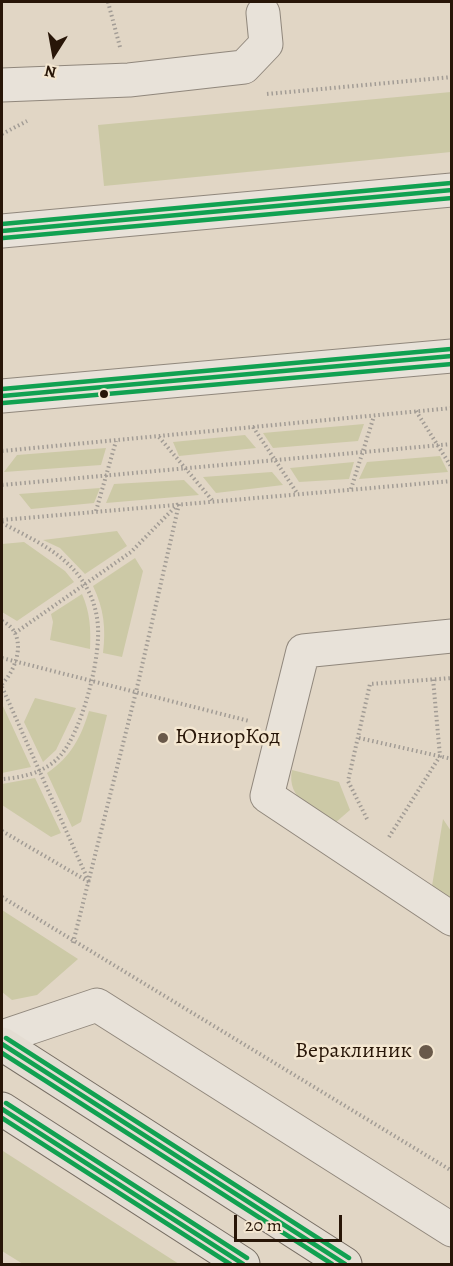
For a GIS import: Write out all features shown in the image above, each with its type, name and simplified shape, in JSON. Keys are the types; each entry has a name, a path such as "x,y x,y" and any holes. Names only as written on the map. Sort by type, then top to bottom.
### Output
{"main road":[{"path":"2,1044 345,1264"},
{"path":"4,1115 243,1264"}],"street":[{"path":"2,85 129,80 244,67 266,44 263,14"},
{"path":"2,231 452,190"},
{"path":"2,396 452,356"},
{"path":"439,638 303,651 267,796 376,857 452,919"},
{"path":"2,1037 97,1005 452,1230"}],"path":[{"path":"2,451 452,408"},
{"path":"416,411 452,468"},
{"path":"351,489 374,416"},
{"path":"253,427 298,493"},
{"path":"158,436 212,500"},
{"path":"96,511 116,441"},
{"path":"2,485 452,444"},
{"path":"2,521 212,500 452,481"},
{"path":"15,633 131,552 179,504"},
{"path":"74,943 136,692 179,504"},
{"path":"2,521 54,552 85,584 95,605 98,637 90,681 80,715 66,747 58,758 40,770 2,780"},
{"path":"2,621 15,633 18,646 16,662 10,676 2,685 89,883"},
{"path":"376,857 440,756 433,680 439,638"},
{"path":"2,658 250,721"},
{"path":"376,857 348,781 370,684 452,678"},
{"path":"359,738 452,759"},
{"path":"2,831 89,883"},
{"path":"2,897 452,1172"}],"shaded area":[{"path":"451,92 451,152 104,186 98,125"},
{"path":"364,424 358,441 273,448 263,433"},
{"path":"245,435 256,448 179,456 173,442"},
{"path":"106,448 101,465 4,472 17,455"},
{"path":"440,456 448,472 359,479 367,462"},
{"path":"354,462 349,479 299,482 290,468"},
{"path":"272,472 283,485 216,493 203,477"},
{"path":"184,480 199,495 106,503 114,484"},
{"path":"100,488 94,503 31,509 19,494"},
{"path":"117,531 127,546 85,574 60,548 43,540"},
{"path":"24,542 65,571 74,582 17,621 2,612 2,544"},
{"path":"135,558 143,571 122,657 103,653 103,619 93,586"},
{"path":"82,594 87,607 90,649 50,640 53,622 51,614"},
{"path":"35,698 76,708 56,750 43,762 24,722"},
{"path":"2,704 31,767 2,773"},
{"path":"89,711 107,715 81,822 72,827 47,773 63,760 74,746"},
{"path":"292,770 339,782 350,810 335,823 311,808 297,796 293,789"},
{"path":"35,778 61,833 51,837 2,805 2,784"},
{"path":"443,819 451,831 451,900 432,886"},
{"path":"2,910 78,959 37,995 12,1000 2,992"},
{"path":"3,1151 179,1264 23,1264 2,1251"}],"transit line":[{"path":"2,224 451,183"},
{"path":"2,231 452,190"},
{"path":"3,238 452,198"},
{"path":"2,389 451,349"},
{"path":"2,396 452,356"},
{"path":"3,403 452,364"},
{"path":"6,1038 349,1258"},
{"path":"2,1044 345,1264"},
{"path":"2,1053 332,1264"},
{"path":"6,1103 247,1258"},
{"path":"2,1109 243,1264"},
{"path":"2,1118 230,1264"}],"place":[{"name":"ЮниорКод","path":"163,738"},
{"name":"Вераклиник","path":"426,1052"}]}
